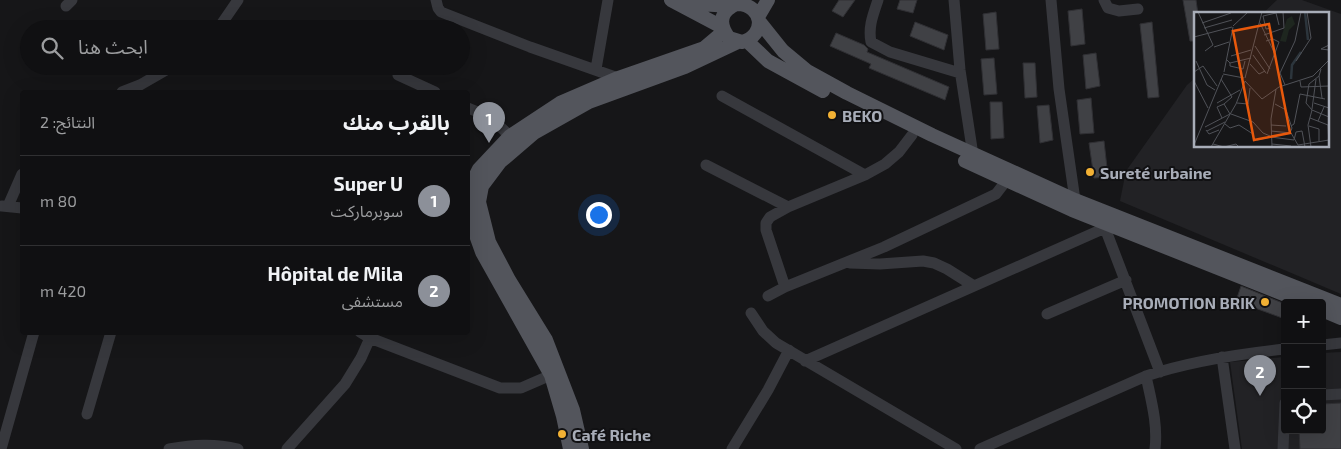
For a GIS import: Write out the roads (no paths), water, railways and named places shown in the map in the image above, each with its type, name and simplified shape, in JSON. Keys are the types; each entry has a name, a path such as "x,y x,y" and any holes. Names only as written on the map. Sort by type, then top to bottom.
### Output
{"main road":[{"path":"582,449 573,410 546,340 509,280 489,242 479,202 482,186 500,162 534,133 589,102 685,67 754,36 758,29 759,19 768,0"},
{"path":"674,1 723,29 729,38 742,41 774,64 802,80 1006,180 1341,305"},
{"path":"674,1 737,3 750,7 783,51 807,71 847,94 1074,205 1105,226 1296,299"},
{"path":"723,29 722,19 725,11 737,3"},
{"path":"470,187 480,169 510,136 560,103 618,78 704,48 723,29"},
{"path":"470,211 473,227 482,252 551,376 563,416 570,449"},
{"path":"1326,312 1341,318"}],"street":[{"path":"224,20 238,0"},
{"path":"436,0 441,12 461,20"},
{"path":"596,69 608,0"},
{"path":"878,0 869,32 871,42 890,52 960,73"},
{"path":"954,0 960,73 973,154"},
{"path":"1051,0 1060,97 1074,205"},
{"path":"1104,0 1108,8 1115,11 1138,8"},
{"path":"470,23 618,78"},
{"path":"127,90 157,75"},
{"path":"398,75 431,90"},
{"path":"722,96 865,175"},
{"path":"470,109 490,117 510,136"},
{"path":"785,287 766,230 766,223 770,217 788,207 865,175 885,164 899,152 912,135"},
{"path":"706,165 788,207"},
{"path":"20,178 4,206 20,208"},
{"path":"768,296 785,287 884,247 996,194 1006,180"},
{"path":"805,361 1105,226 1160,372"},
{"path":"843,263 880,264 923,261 934,263 947,269 974,286"},
{"path":"1047,314 1126,280"},
{"path":"751,313 763,331 776,343 956,449"},
{"path":"0,449 33,335"},
{"path":"87,414 111,335"},
{"path":"288,449 345,384 361,358 365,335 500,388 520,388 551,376"},
{"path":"1326,344 1341,343"},
{"path":"732,449 768,390 789,350"},
{"path":"980,449 1146,376 1222,357 1281,350"},
{"path":"1222,357 1235,449"},
{"path":"1146,376 1156,430 1155,449"},
{"path":"1326,395 1341,394"},
{"path":"1283,449 1284,434"},
{"path":"169,449 196,445 222,445 238,449"}],"place":[{"name":"BEKO","path":"832,115"},
{"name":"Super U","path":"489,143"},
{"name":"Sureté urbaine","path":"1090,172"},
{"name":"PROMOTION BRIK","path":"1265,302"},
{"name":"Hôpital de Mila","path":"1260,396"},
{"name":"Café Riche","path":"562,434"}]}
